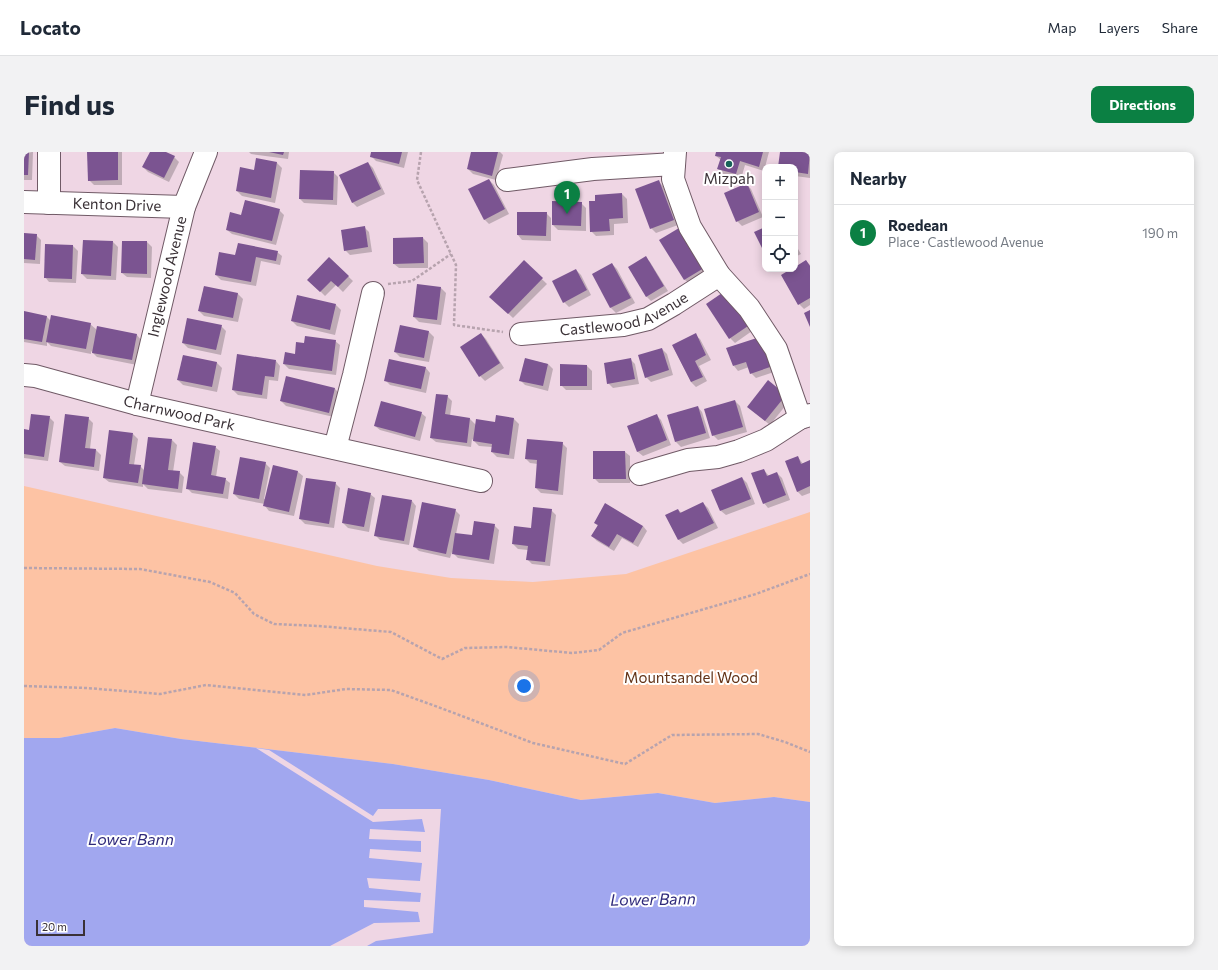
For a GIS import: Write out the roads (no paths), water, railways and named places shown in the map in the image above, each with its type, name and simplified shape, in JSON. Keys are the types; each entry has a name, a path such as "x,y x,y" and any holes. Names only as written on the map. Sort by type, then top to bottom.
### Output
{"street":[{"path":"49,152 49,203"},
{"name":"Inglewood Avenue","path":"137,404 184,208 206,152"},
{"path":"508,180 675,158 673,179 690,227 719,275 749,308 776,349 805,417 766,440 739,451 718,457 688,460 640,474"},
{"name":"Kenton Drive","path":"24,202 184,208"},
{"name":"Castlewood Avenue","path":"521,334 622,325 648,320 719,275"},
{"path":"335,448 373,293"},
{"name":"Charnwood Park","path":"24,375 35,376 137,404 481,481"}],"water":[{"name":"Lower Bann","path":"115,728 181,739 393,764 489,780 581,800 658,793 715,803 774,797 810,802 810,946 24,946 24,738 59,738"}],"place":[{"name":"Mizpah","path":"729,164"},
{"name":"Roedean","path":"567,214"}],"park label":[{"name":"Mountsandel Wood","path":"691,678"}]}
